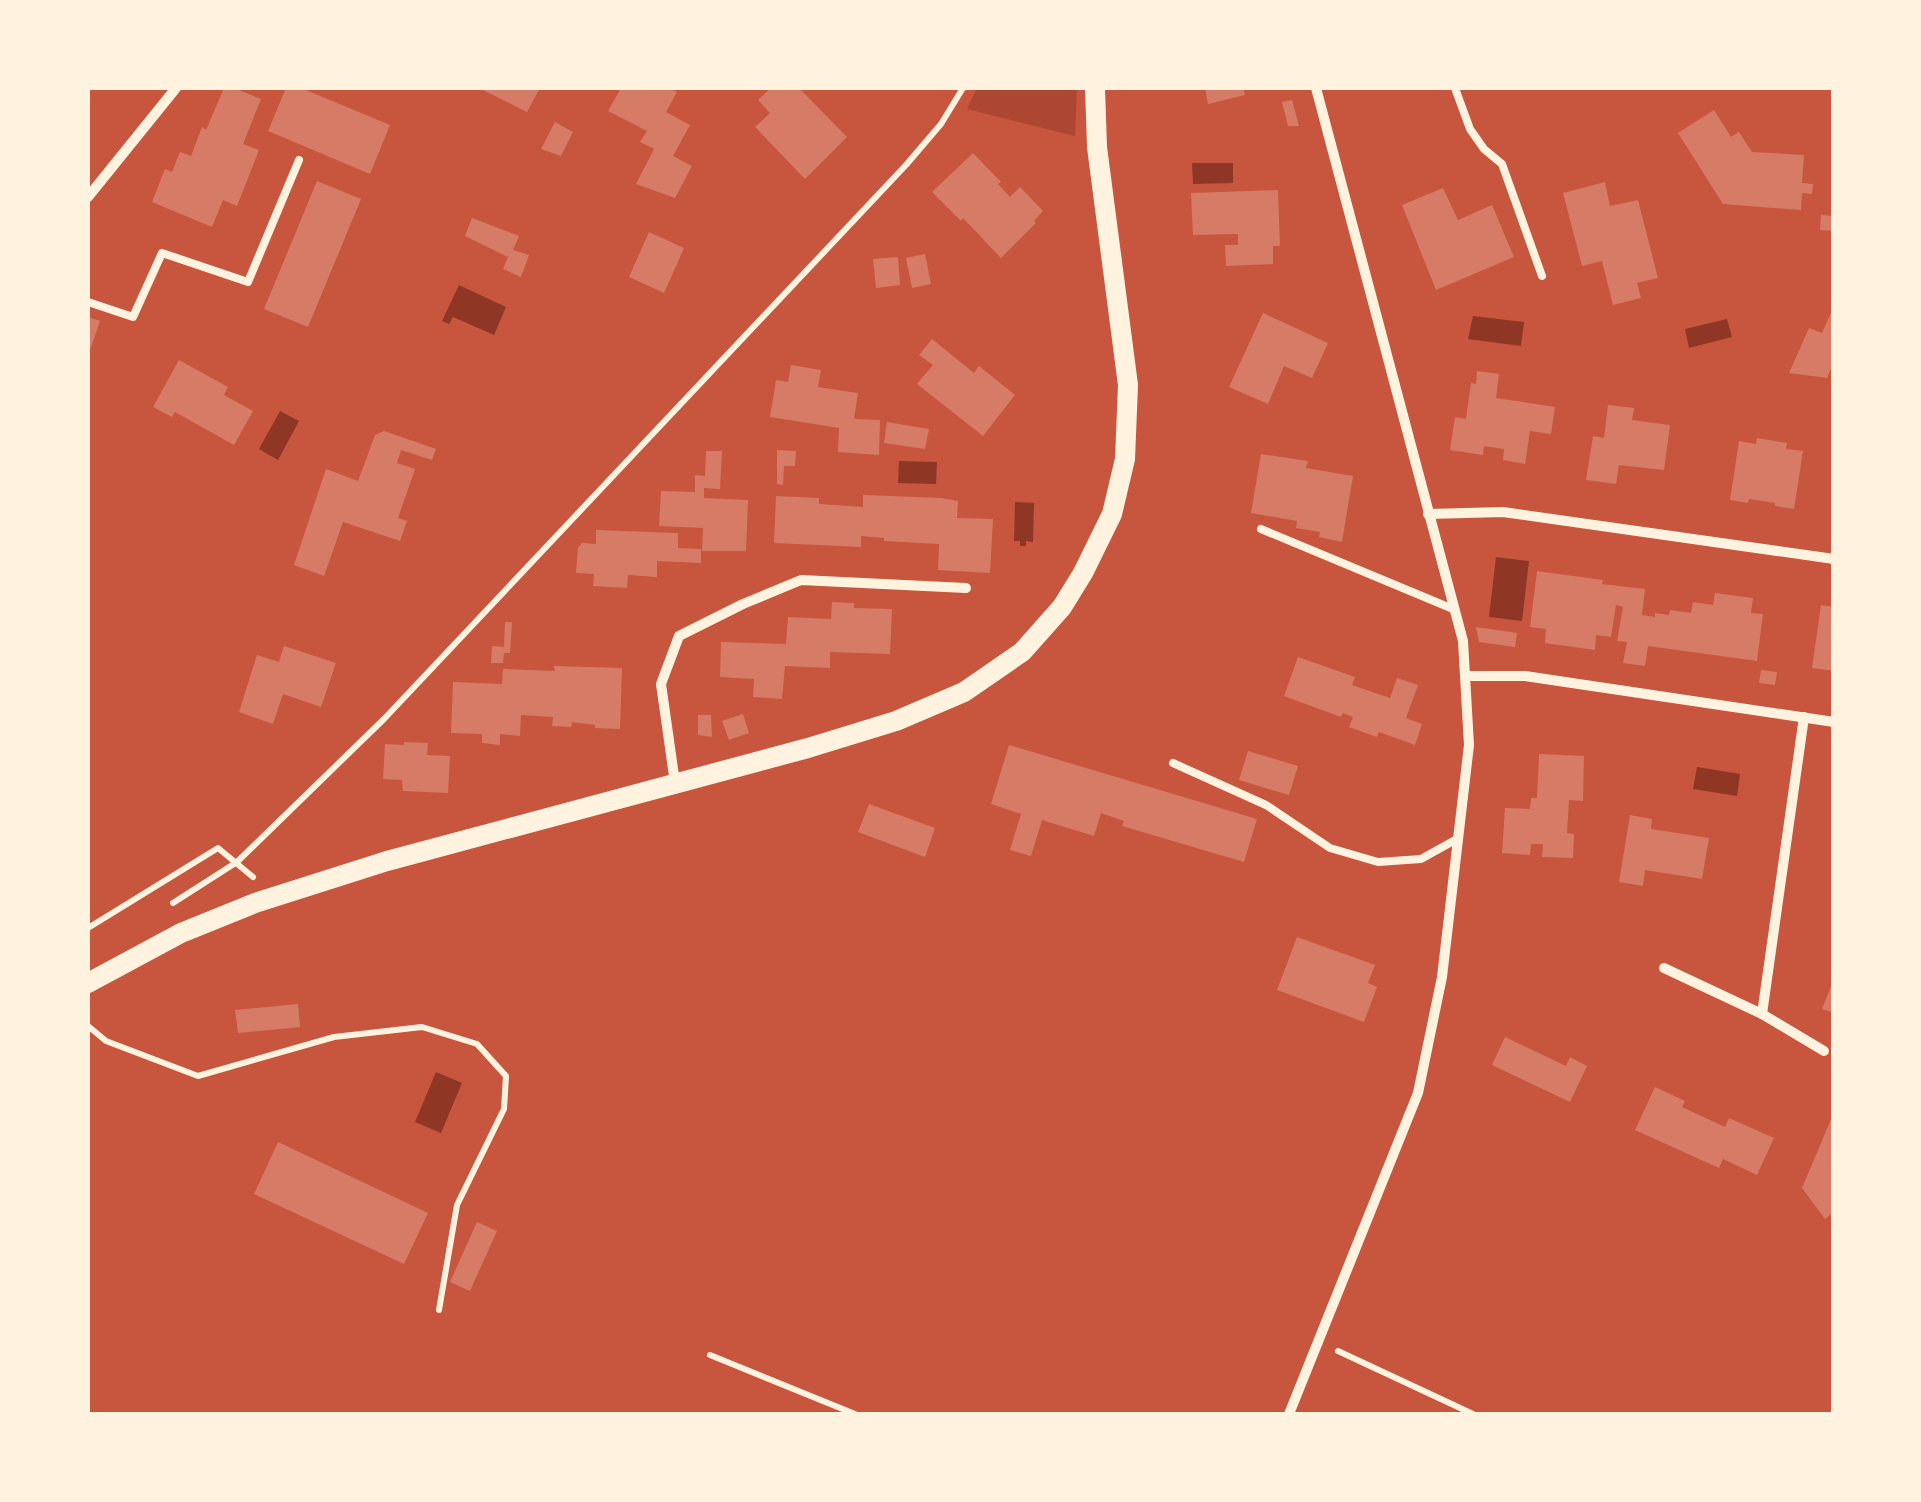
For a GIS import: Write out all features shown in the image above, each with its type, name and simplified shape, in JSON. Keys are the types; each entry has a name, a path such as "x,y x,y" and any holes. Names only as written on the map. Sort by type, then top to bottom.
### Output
{"main road":[{"path":"88,983 180,933 267,899 387,861 896,721 964,692 1022,652 1062,607 1083,573 1112,514 1126,460 1128,385 1097,147 1095,88"}],"street":[{"path":"88,197 176,88"},
{"path":"1289,1414 1418,1093 1442,977 1469,745 1462,641 1316,88"},
{"path":"1428,514 1504,512 1834,559"},
{"path":"675,784 661,684 679,636 800,580 966,588"},
{"path":"1465,676 1525,676 1834,722"},
{"path":"1762,1014 1804,717"},
{"path":"1664,968 1762,1014 1824,1051"}],"lane":[{"path":"1455,88 1470,129 1484,149 1502,164 1542,276"},
{"path":"88,302 133,317 162,253 248,282 299,160"},
{"path":"1261,530 1453,609"},
{"path":"1173,763 1266,805 1330,848 1378,862 1422,859 1458,838"}],"path":[{"path":"163,908 237,862 384,719 893,179 941,124 963,88"},
{"path":"88,928 218,848 258,882 267,899"},
{"path":"88,1026 106,1041 198,1076 334,1036 422,1027 477,1044 506,1076 504,1109 458,1205 440,1310"},
{"path":"1318,1341 1473,1414"},
{"path":"710,1355 855,1414"}],"shaded area":[{"path":"977,88 1077,88 1075,136 967,109"},
{"path":"1192,163 1233,163 1233,183 1193,184"},
{"path":"459,285 506,307 494,335 453,317 449,324 442,321"},
{"path":"1473,316 1524,322 1521,346 1468,339"},
{"path":"1727,319 1732,337 1689,348 1685,329"},
{"path":"280,411 299,421 278,460 259,449"},
{"path":"899,461 937,462 936,484 898,483"},
{"path":"1015,502 1034,503 1033,542 1026,541 1026,546 1014,541"},
{"path":"1496,557 1529,561 1522,621 1489,617"},
{"path":"1697,767 1740,774 1737,796 1693,789"},
{"path":"436,1072 462,1083 441,1133 415,1122"}],"building":[{"path":"224,88 261,99 243,144 259,150 237,206 223,200 212,227 152,202 165,169 172,172 180,152 191,156"},
{"path":"286,88 301,88 390,125 370,174 268,131"},
{"path":"479,88 540,88 527,112"},
{"path":"621,88 668,88 677,92 666,112 690,125 673,156 692,166 675,198 636,184 654,149 640,142 647,131 608,111"},
{"path":"771,88 799,88 847,137 805,179 755,127 770,113 758,100"},
{"path":"1205,88 1243,88 1245,95 1208,104"},
{"path":"1292,100 1299,126 1288,126 1282,102"},
{"path":"1714,110 1731,137 1739,132 1752,152 1804,155 1802,183 1813,184 1812,194 1802,193 1801,210 1723,204 1678,133"},
{"path":"555,122 573,132 561,156 541,149"},
{"path":"973,153 1010,197 1020,187 1043,211 1001,258 932,192"},
{"path":"317,181 361,199 308,327 264,309"},
{"path":"1605,182 1610,206 1638,200 1658,278 1637,283 1641,298 1613,305 1602,261 1582,266 1563,193"},
{"path":"1443,188 1458,220 1492,205 1514,257 1436,290 1402,205"},
{"path":"1278,190 1280,246 1273,246 1273,264 1226,266 1225,245 1238,245 1238,234 1193,235 1191,193"},
{"path":"1821,215 1834,216 1834,231 1820,230"},
{"path":"472,218 519,236 513,250 529,255 521,277 503,269 508,257 465,236"},
{"path":"649,232 684,248 664,293 629,277"},
{"path":"925,254 931,284 912,288 906,258"},
{"path":"898,257 900,285 876,288 873,259"},
{"path":"1834,306 1834,361 1827,378 1789,373 1809,328 1822,333"},
{"path":"1263,313 1328,343 1312,378 1284,366 1268,404 1229,387"},
{"path":"88,317 100,321 88,356"},
{"path":"932,339 974,373 979,366 1015,395 983,436 917,384 933,365 919,355"},
{"path":"179,360 228,387 224,395 253,411 234,445 175,412 172,417 153,407"},
{"path":"791,365 821,370 818,387 858,393 854,419 880,420 879,455 838,452 839,428 770,417 776,380 788,382"},
{"path":"1477,371 1499,374 1496,398 1555,407 1551,434 1530,431 1525,464 1503,460 1504,449 1484,446 1483,455 1450,450 1455,417 1466,419 1471,383 1476,384"},
{"path":"1608,405 1634,408 1632,420 1670,425 1664,470 1619,465 1616,484 1586,480 1593,436 1604,438"},
{"path":"887,422 929,429 925,449 884,443"},
{"path":"384,431 436,449 432,460 401,450 397,463 415,469 398,518 407,521 400,541 343,522 324,576 294,565 326,469 358,481 375,435"},
{"path":"1757,438 1787,443 1786,449 1803,451 1794,509 1749,499 1748,503 1730,500 1739,441 1756,444"},
{"path":"777,450 796,451 795,466 784,466 783,485 777,484"},
{"path":"706,451 722,451 720,489 704,488 704,498 748,500 746,551 702,551 703,528 659,526 661,491 695,492 695,475 705,476"},
{"path":"1261,454 1308,461 1306,468 1353,476 1342,542 1319,537 1320,532 1296,528 1297,521 1251,513"},
{"path":"863,495 958,501 957,518 993,519 990,573 938,570 939,544 861,536 861,547 774,543 776,496 819,498 819,504 863,507"},
{"path":"596,530 678,533 678,548 701,549 701,563 657,561 657,577 628,575 627,588 593,586 594,574 576,573 578,548 582,543 596,544"},
{"path":"1537,571 1645,589 1642,615 1655,617 1655,613 1669,615 1670,610 1691,613 1693,602 1713,605 1715,593 1753,598 1751,613 1763,614 1757,661 1648,646 1645,666 1623,663 1627,642 1617,641 1623,607 1616,605 1611,637 1596,635 1595,650 1545,643 1546,629 1530,627"},
{"path":"832,602 854,603 854,608 892,609 890,654 830,652 830,668 785,666 782,699 753,697 754,679 720,677 721,642 786,644 788,617 831,619"},
{"path":"1821,605 1834,607 1834,671 1812,668"},
{"path":"505,622 512,622 510,653 504,653 503,663 491,663 492,646 504,647"},
{"path":"1476,627 1517,633 1515,647 1479,642"},
{"path":"284,646 336,663 321,707 283,694 273,724 239,712 257,655 279,662"},
{"path":"1298,657 1355,677 1352,685 1390,698 1397,678 1418,685 1406,718 1422,724 1415,745 1379,732 1377,737 1349,727 1353,717 1343,713 1341,717 1284,696"},
{"path":"554,666 622,668 620,729 572,722 571,727 552,726 553,717 521,715 520,736 500,734 500,745 482,743 482,734 451,733 453,682 502,684 503,669 555,671"},
{"path":"1761,670 1777,672 1775,685 1759,683"},
{"path":"743,714 749,733 729,740 722,721"},
{"path":"698,715 711,715 712,737 698,735"},
{"path":"428,743 427,755 450,756 448,793 403,791 402,780 383,779 385,744"},
{"path":"1009,745 1257,819 1244,862 1122,826 1124,821 1101,813 1094,836 1042,820 1031,856 1010,850 1021,814 991,804"},
{"path":"1248,751 1298,766 1289,795 1239,780"},
{"path":"1539,754 1584,756 1583,801 1569,800 1567,833 1574,834 1573,858 1542,857 1543,844 1531,844 1530,855 1502,853 1505,808 1530,809 1531,798 1537,798"},
{"path":"869,804 935,828 925,857 858,832"},
{"path":"1630,815 1652,819 1651,829 1709,838 1702,879 1645,870 1643,886 1619,882"},
{"path":"1297,937 1375,965 1368,983 1377,987 1364,1022 1277,990"},
{"path":"1834,981 1834,1013 1822,1009"},
{"path":"298,1004 300,1027 238,1033 235,1010"},
{"path":"1505,1037 1566,1066 1570,1057 1587,1066 1570,1102 1492,1065"},
{"path":"1655,1087 1685,1101 1682,1107 1725,1127 1729,1118 1774,1138 1757,1175 1723,1159 1719,1168 1635,1130"},
{"path":"1834,1112 1834,1212 1825,1219 1802,1188"},
{"path":"278,1142 428,1213 404,1264 254,1194"},
{"path":"477,1222 497,1231 470,1291 450,1282"}]}
